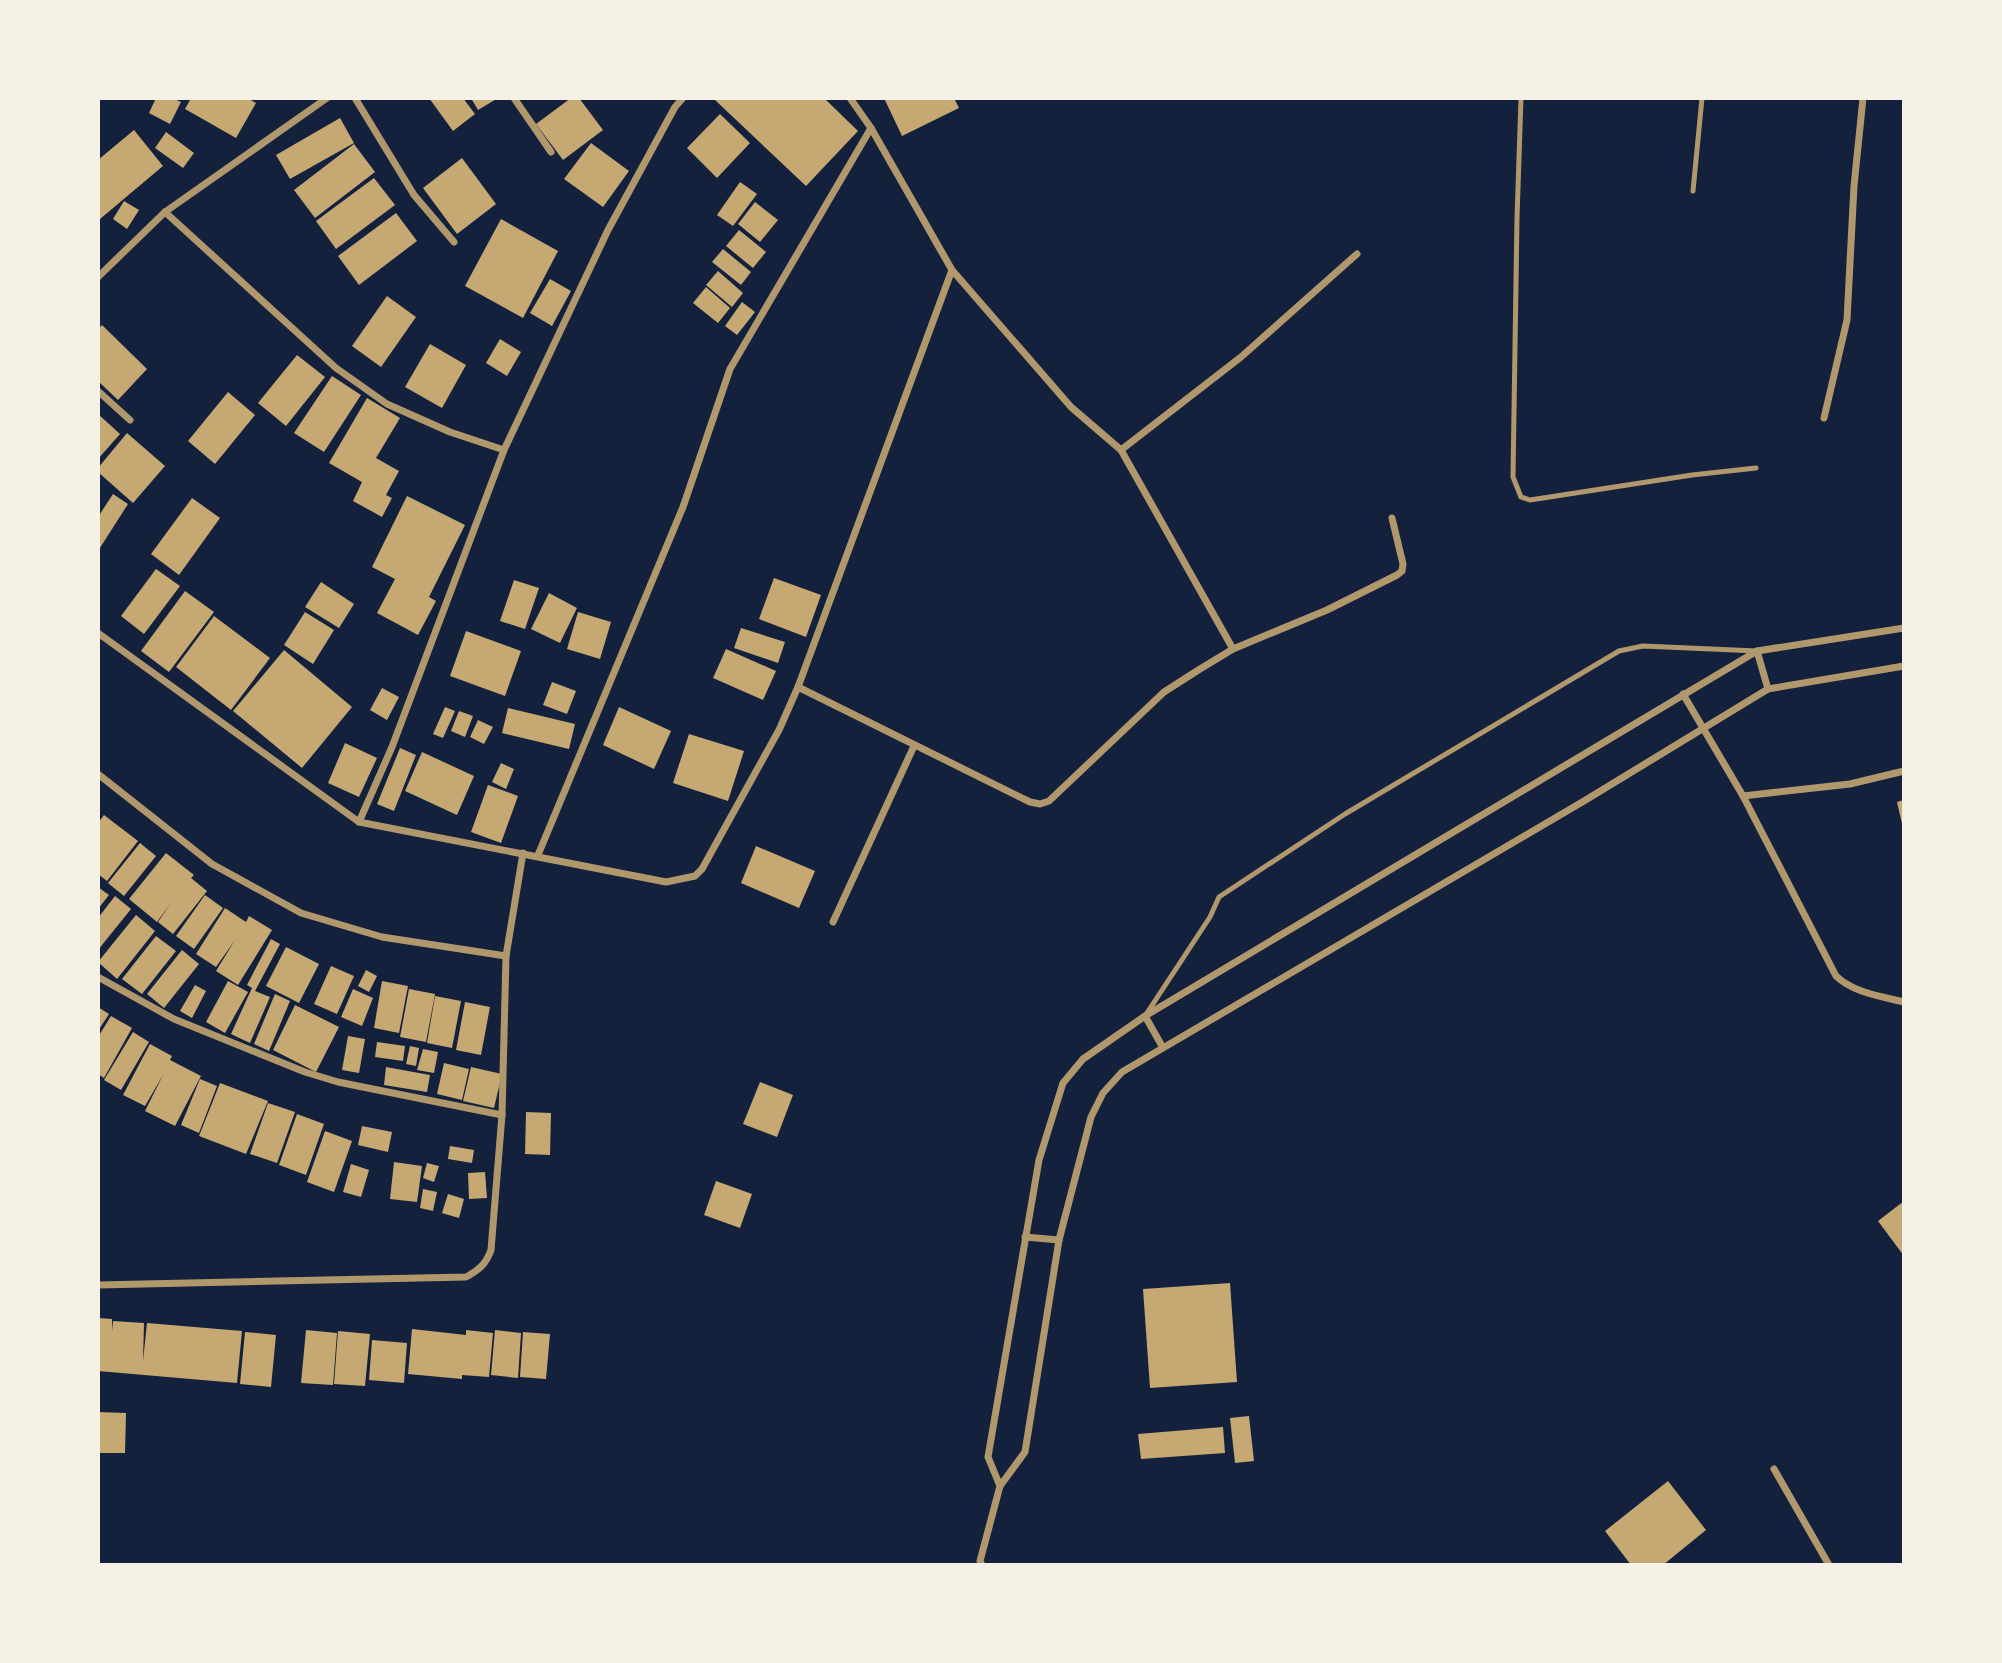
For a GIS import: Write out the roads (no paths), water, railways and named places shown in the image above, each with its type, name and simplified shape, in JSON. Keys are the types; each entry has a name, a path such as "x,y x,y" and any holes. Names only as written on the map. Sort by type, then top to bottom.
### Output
{"street":[{"path":"98,277 165,212 327,98"},
{"path":"355,98 414,195 454,242"},
{"path":"514,98 551,152"},
{"path":"359,822 392,747 504,450 608,230 675,107 683,98"},
{"path":"850,98 952,270 1071,407 1121,450 1233,649"},
{"path":"1824,418 1847,320 1854,186 1863,98"},
{"path":"538,855 682,507 730,369 870,128"},
{"path":"165,212 336,369 387,404 450,432 504,450"},
{"path":"1121,450 1241,357 1357,254"},
{"path":"98,633 359,822 666,881 695,876 702,869 779,730 798,687 952,270"},
{"path":"98,390 130,420"},
{"path":"798,687 914,746 1030,802 1040,804 1049,801 1164,692 1233,649 1327,610 1402,571 1403,564 1392,518"},
{"path":"1000,1486 988,1457 1039,1160 1063,1083 1083,1059 1145,1016 1757,650 1904,628"},
{"path":"1757,650 1768,690"},
{"path":"979,1564 1000,1486 1026,1452 1059,1240 1091,1117 1103,1093 1122,1072 1768,690 1904,666"},
{"path":"1683,694 1743,796 1836,976 1845,985 1860,991 1904,1002"},
{"path":"834,922 914,746"},
{"path":"1743,796 1850,784 1904,771"},
{"path":"98,774 212,864 301,913 382,937 506,956"},
{"path":"98,1285 466,1277 479,1270 491,1251 502,1115 506,956 523,853"},
{"path":"98,977 174,1018 304,1072 338,1082 502,1115"},
{"path":"1145,1016 1162,1046"},
{"path":"1025,1237 1059,1240"},
{"path":"1774,1469 1829,1565"}],"lane":[{"path":"1521,98 1513,477 1521,497 1541,499 1756,468"},
{"path":"1693,191 1702,98"},
{"path":"1145,1016 1210,917 1219,897 1345,814 1619,651 1643,646 1757,650"}]}
